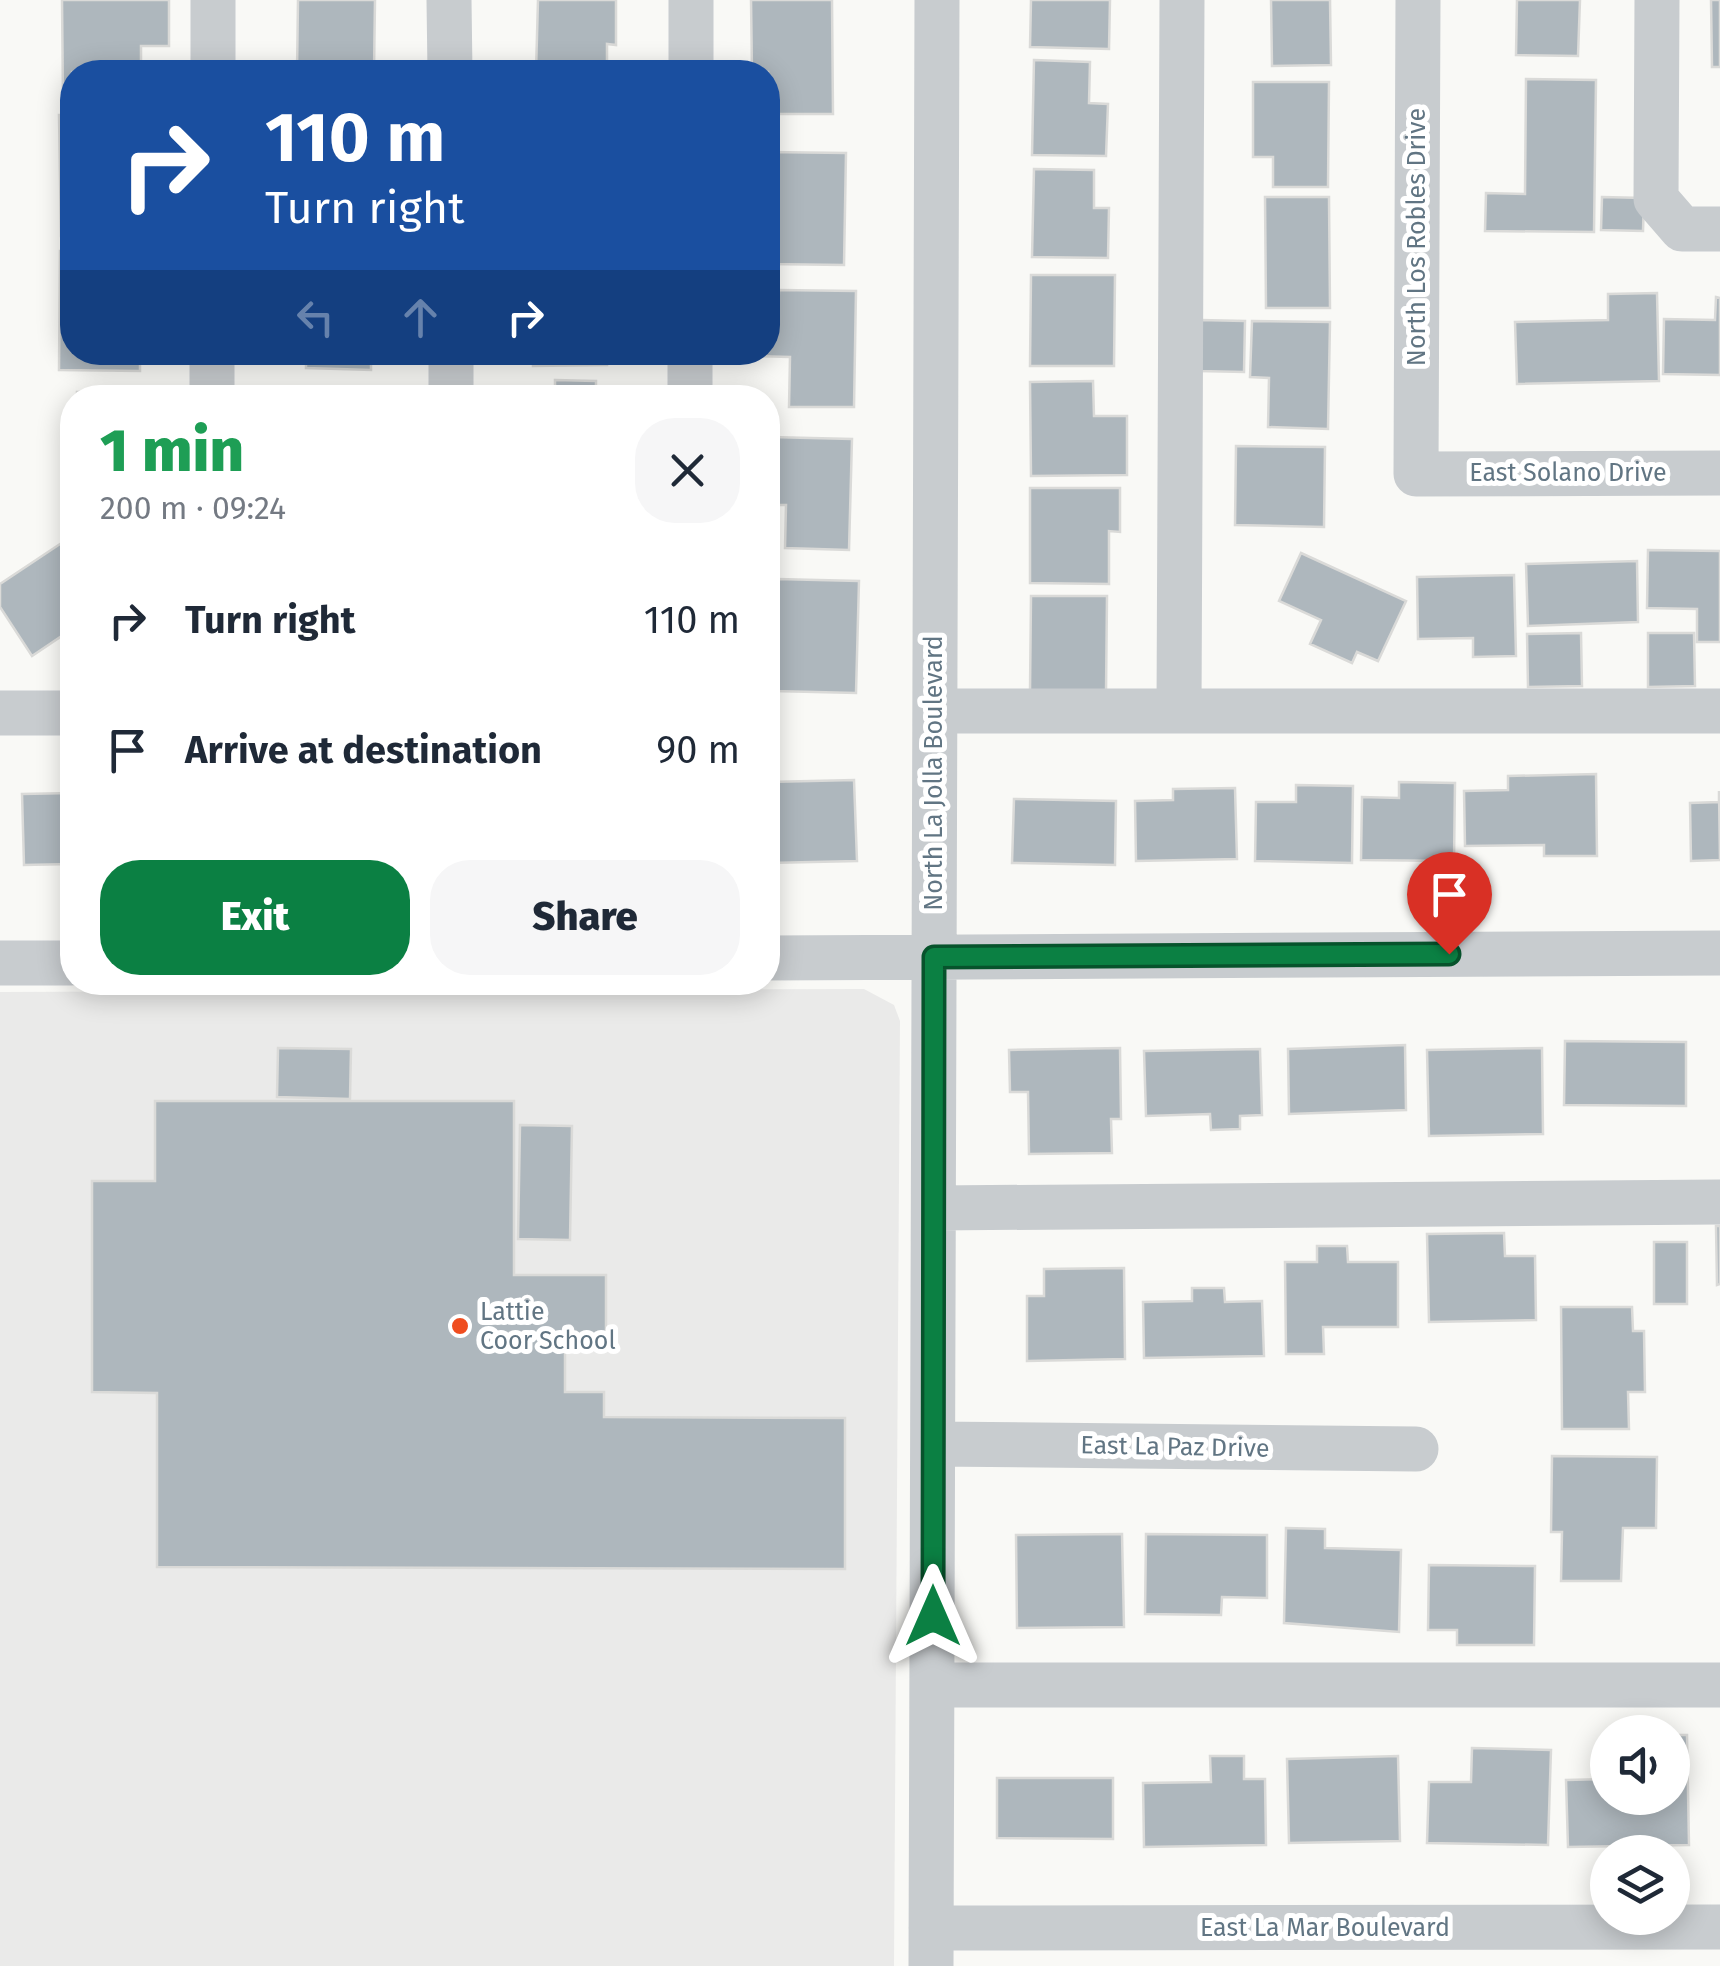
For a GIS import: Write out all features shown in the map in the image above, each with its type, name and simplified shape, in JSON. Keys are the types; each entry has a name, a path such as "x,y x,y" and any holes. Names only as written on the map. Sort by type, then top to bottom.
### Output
{"street":[{"path":"213,60 214,0"},
{"path":"449,0 450,60"},
{"path":"691,0 691,60"},
{"name":"North La Jolla Boulevard","path":"931,1947 937,0"},
{"path":"1178,711 1182,0"},
{"name":"North Los Robles Drive","path":"1416,474 1418,0"},
{"path":"1658,0 1656,199 1682,229 1720,229"},
{"name":"East Solano Drive","path":"1416,474 1720,473"},
{"path":"934,711 1720,711"},
{"path":"0,713 60,713"},
{"path":"780,958 1720,954"},
{"path":"0,963 60,963"},
{"path":"934,1208 1720,1202"},
{"name":"East La Paz Drive","path":"934,1444 1416,1449"},
{"path":"933,1686 1720,1685"},
{"name":"East La Mar Boulevard","path":"931,1947 1720,1927"}],"shaded area":[{"name":"Lattie Coor School","path":"780,989 864,989 894,1005 900,1021 894,1966 0,1966 0,992 780,995"}],"building":[{"path":"62,0 169,0 169,46 141,46 141,60 63,60"},
{"path":"298,0 375,0 374,60 297,60"},
{"path":"538,0 616,0 616,45 607,44 607,60 536,60"},
{"path":"751,0 832,0 833,114 780,114 780,60 752,60"},
{"path":"1031,0 1110,0 1109,49 1030,47"},
{"path":"1271,0 1330,0 1331,65 1272,66"},
{"path":"1517,0 1580,0 1578,56 1516,55"},
{"path":"1711,0 1720,0 1720,67 1712,67"},
{"path":"1034,60 1090,62 1089,103 1108,104 1106,156 1032,155"},
{"path":"1526,79 1596,80 1594,232 1485,231 1486,193 1525,194"},
{"path":"1253,82 1329,82 1328,187 1273,187 1273,157 1253,157"},
{"path":"780,152 846,153 844,265 780,264"},
{"path":"1034,169 1094,170 1094,208 1109,208 1108,258 1032,257"},
{"path":"1265,197 1329,197 1330,308 1266,308"},
{"path":"1602,197 1644,198 1643,231 1601,230"},
{"path":"60,251 60,365 140,365 140,371 59,370"},
{"path":"1031,275 1115,275 1114,366 1030,366"},
{"path":"780,290 856,291 854,407 789,407 790,357 780,357"},
{"path":"1657,293 1659,381 1517,384 1515,322 1608,320 1608,294"},
{"path":"1716,297 1720,298 1720,375 1663,374 1664,319 1715,320"},
{"path":"1200,320 1245,321 1244,372 1199,371"},
{"path":"1252,321 1330,322 1328,429 1268,427 1269,378 1250,377"},
{"path":"306,365 371,365 371,370"},
{"path":"555,380 596,381 596,385 555,385"},
{"path":"1093,381 1094,416 1127,416 1127,475 1031,476 1030,382"},
{"path":"780,437 852,439 849,550 785,548 786,505 780,505"},
{"path":"1236,446 1325,447 1324,527 1235,525"},
{"path":"1030,488 1120,488 1120,532 1109,531 1109,584 1030,583"},
{"path":"60,544 60,637 32,656 0,607 0,584"},
{"path":"1648,550 1720,551 1720,642 1697,642 1697,609 1647,608"},
{"path":"1301,553 1406,601 1378,661 1357,652 1352,663 1310,644 1321,620 1279,601"},
{"path":"1637,561 1638,622 1528,626 1526,564"},
{"path":"1514,575 1516,656 1473,657 1473,638 1418,639 1417,577"},
{"path":"780,579 859,581 856,693 780,691"},
{"path":"1031,596 1107,596 1106,693 1030,691"},
{"path":"1581,633 1582,686 1528,687 1527,634"},
{"path":"1648,633 1694,633 1695,686 1648,687"},
{"path":"1596,774 1597,856 1544,856 1544,845 1465,846 1464,791 1508,790 1508,776"},
{"path":"854,780 857,861 780,863 780,782"},
{"path":"1399,782 1455,783 1454,861 1361,860 1362,797 1399,798"},
{"path":"1296,785 1353,786 1352,863 1255,861 1256,802 1296,802"},
{"path":"1235,788 1237,859 1136,861 1135,801 1173,800 1173,789"},
{"path":"1719,791 1720,860 1691,861 1690,803 1719,802"},
{"path":"60,793 60,864 24,865 22,794"},
{"path":"1014,799 1116,801 1115,865 1012,863"},
{"path":"1565,1041 1686,1042 1686,1106 1564,1105"},
{"path":"1405,1045 1406,1110 1289,1114 1288,1049"},
{"path":"278,1048 351,1049 350,1099 277,1097"},
{"path":"1120,1048 1121,1119 1111,1119 1112,1153 1029,1154 1028,1092 1010,1092 1009,1050"},
{"path":"1542,1048 1543,1134 1429,1136 1427,1050"},
{"path":"1260,1049 1262,1115 1240,1116 1240,1129 1211,1130 1210,1114 1146,1116 1144,1051"},
{"path":"155,1101 514,1101 514,1275 606,1275 606,1344 565,1344 565,1392 604,1392 604,1417 845,1418 845,1569 157,1567 157,1393 92,1392 92,1181 155,1181"},
{"path":"520,1125 572,1126 570,1240 518,1239"},
{"path":"1716,1226 1720,1226 1717,1285"},
{"path":"1504,1233 1505,1256 1535,1256 1536,1320 1429,1322 1427,1234"},
{"path":"1654,1242 1687,1242 1687,1304 1654,1304"},
{"path":"1317,1246 1347,1246 1348,1262 1398,1262 1398,1327 1323,1327 1324,1354 1286,1354 1285,1262 1317,1262"},
{"path":"1124,1268 1125,1359 1027,1361 1027,1296 1044,1296 1044,1269"},
{"path":"1192,1288 1224,1288 1225,1302 1262,1301 1264,1356 1144,1358 1143,1302 1192,1301"},
{"path":"1561,1307 1632,1307 1633,1331 1644,1331 1645,1392 1628,1392 1629,1429 1562,1429"},
{"path":"1552,1456 1657,1457 1656,1528 1623,1528 1621,1581 1561,1581 1562,1532 1551,1532"},
{"path":"1286,1528 1325,1529 1325,1548 1401,1550 1399,1632 1284,1623"},
{"path":"1122,1534 1124,1627 1017,1628 1016,1535"},
{"path":"1146,1534 1267,1535 1267,1598 1222,1597 1221,1615 1145,1614"},
{"path":"1429,1565 1535,1566 1534,1645 1457,1645 1457,1630 1428,1630"},
{"path":"1472,1748 1551,1750 1548,1845 1427,1843 1429,1782 1471,1782"},
{"path":"1210,1756 1244,1756 1244,1779 1265,1779 1266,1845 1144,1847 1143,1783 1211,1782"},
{"path":"1398,1756 1400,1841 1289,1843 1287,1759"},
{"path":"997,1778 1113,1778 1113,1839 997,1838"},
{"path":"1590,1779 1590,1815 1688,1815 1689,1835 1590,1835 1590,1847 1568,1847 1566,1780"}],"place":[{"name":"Lattie Coor School","path":"460,1326"}],"route":[{"path":"933,1616 934,957 1449,954"}]}
